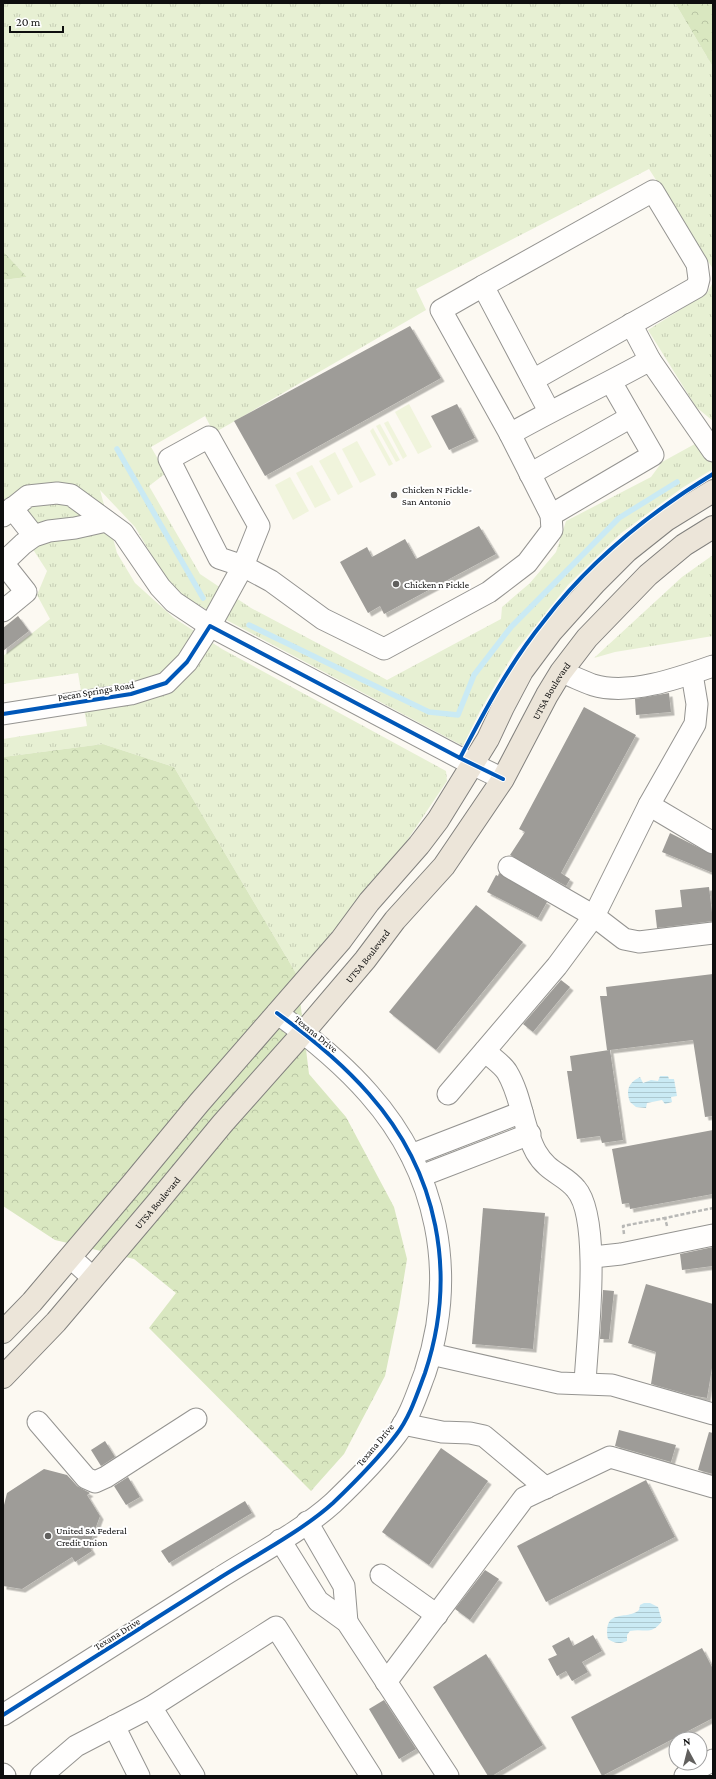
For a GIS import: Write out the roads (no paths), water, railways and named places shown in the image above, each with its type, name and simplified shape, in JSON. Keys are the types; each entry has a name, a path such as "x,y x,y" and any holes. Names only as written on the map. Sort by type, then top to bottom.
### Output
{"main road":[{"path":"3,1332 70,1257 199,1103 341,940 370,902 419,845 438,820 488,739 522,671 551,632 595,583 627,551 666,520 713,491"},
{"name":"UTSA Boulevard","path":"3,1377 56,1322 223,1123 303,1033 365,960 395,920 444,866 503,779 561,672 587,638 648,575 684,545 713,527"}],"street":[{"path":"243,566 271,581 323,619 384,649 489,592 527,563 552,530 551,515 510,434 442,310 653,191 697,264 699,279 697,287 533,380"},
{"path":"484,286 550,412"},
{"path":"631,324 650,360 713,451"},
{"path":"510,434 650,360"},
{"path":"551,515 653,455 610,382"},
{"path":"530,474 631,417"},
{"name":"Pecan Springs Road","path":"3,714 132,694 166,683 187,662 210,626 243,566 259,526 209,437 168,458 219,558 243,566"},
{"path":"34,536 8,512 28,496 57,493 71,495 123,533 160,587 174,602 210,626 503,779"},
{"path":"3,611 26,592 3,563 23,544 34,536 49,531 75,528 106,521"},
{"path":"561,672 594,685 621,688 664,682 713,666"},
{"path":"448,1094 557,966 594,916 650,805 695,724 697,704 692,674"},
{"path":"650,805 713,843"},
{"path":"509,867 594,916 624,939 639,942 713,933"},
{"name":"Texana Drive","path":"3,1715 280,1540 331,1504 362,1473 397,1434 413,1406 431,1354 436,1334 442,1273 437,1230 420,1176 411,1155 370,1095 338,1062 277,1013"},
{"path":"485,1051 506,1071 515,1089 535,1152 548,1168 576,1188 584,1205 592,1257 585,1383"},
{"path":"411,1155 522,1112"},
{"path":"420,1176 530,1134"},
{"path":"592,1257 620,1254 713,1236"},
{"path":"70,1257 93,1278"},
{"path":"431,1354 559,1383 612,1385 713,1414"},
{"path":"38,1422 86,1478 95,1482 106,1477 196,1419"},
{"path":"403,1424 442,1432 470,1433 484,1436 546,1488"},
{"path":"386,1682 524,1498 610,1457 713,1487"},
{"path":"307,1522 344,1586 347,1622"},
{"path":"280,1540 318,1601 347,1622 448,1776"},
{"path":"381,1575 437,1615"},
{"path":"41,1776 76,1746 151,1707 276,1627 371,1776"},
{"path":"151,1707 194,1776"},
{"path":"114,1726 139,1776"},
{"path":"685,1776 713,1760"}],"water":[{"path":"660,1076 668,1076 669,1079 674,1079 677,1096 671,1097 672,1102 665,1104 662,1100 647,1103 646,1108 636,1107 630,1102 628,1090 636,1079 640,1077 643,1083 651,1080 658,1081"},
{"path":"650,1603 658,1607 662,1621 658,1626 651,1630 630,1631 627,1635 627,1641 622,1643 615,1643 608,1639 607,1629 612,1619 634,1613 639,1610 640,1605"}],"waterway":[{"path":"117,449 203,598"},
{"path":"249,625 429,712 458,715 474,675 511,627 619,518 677,482"}],"place":[{"name":"Chicken N Pickle- San Antonio","path":"394,495"},
{"name":"Chicken n Pickle","path":"396,584"},
{"name":"United SA Federal Credit Union","path":"48,1536"}]}
